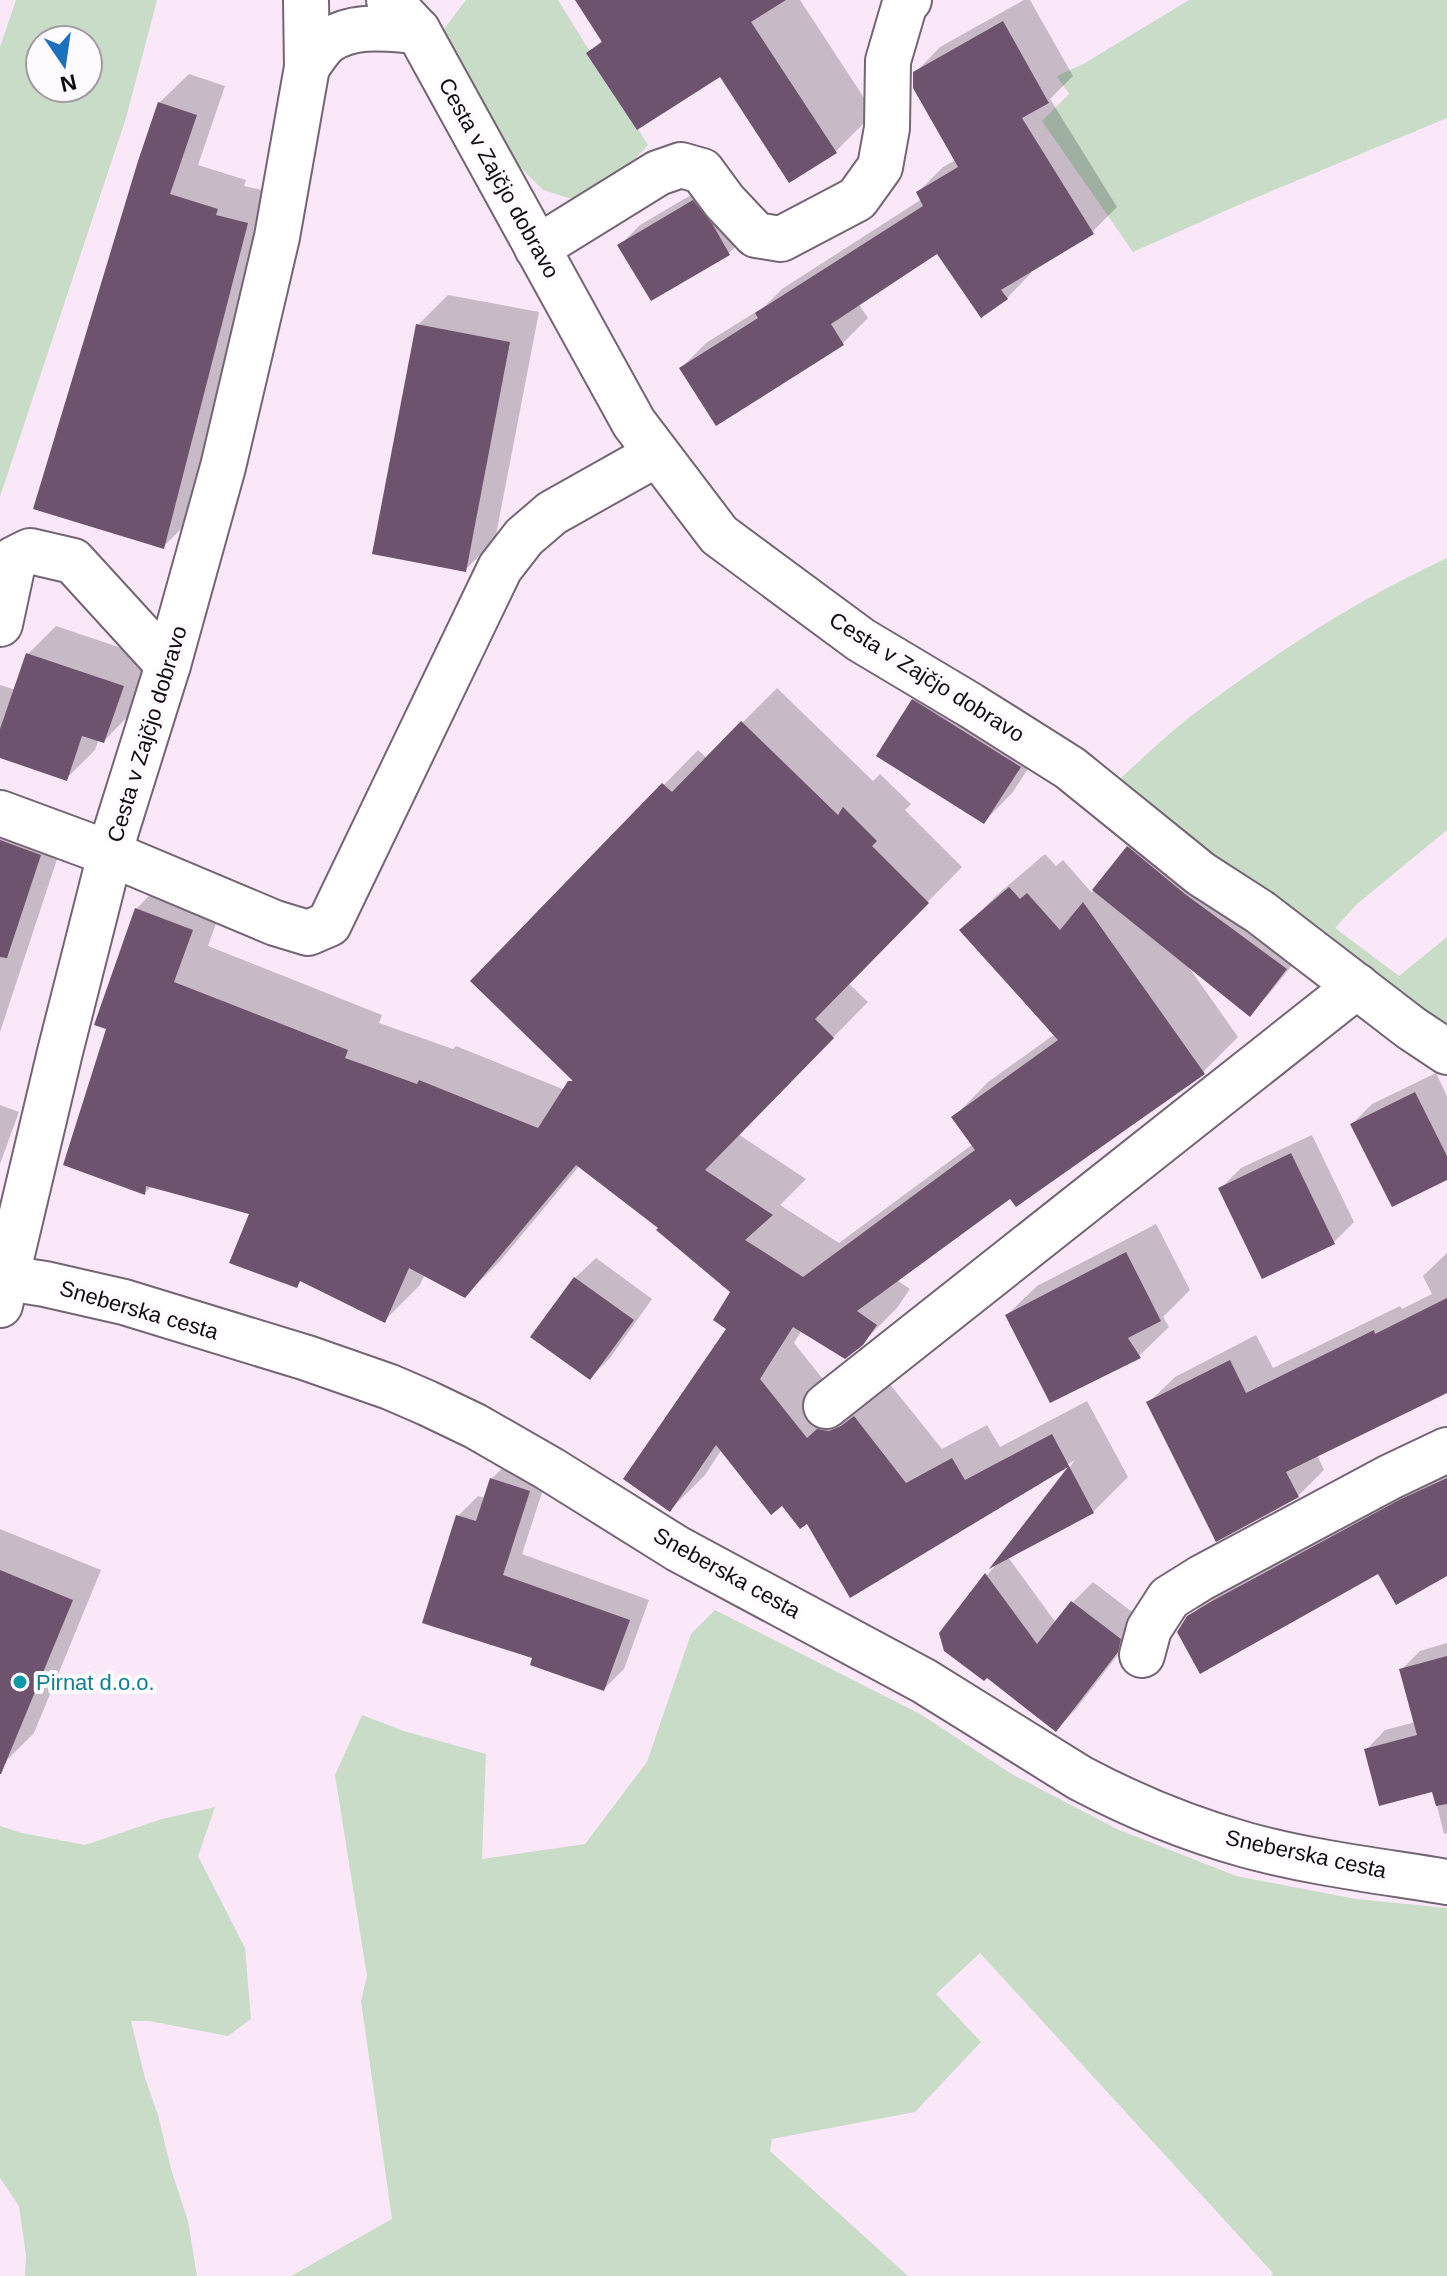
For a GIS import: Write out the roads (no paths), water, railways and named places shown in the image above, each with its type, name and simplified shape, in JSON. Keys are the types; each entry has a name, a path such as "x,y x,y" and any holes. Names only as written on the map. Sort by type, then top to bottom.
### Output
{"street":[{"name":"Cesta v Zajčjo dobravo","path":"2,1287 111,854 223,467 277,237 307,67 306,0"},
{"path":"537,248 658,173 681,165 702,171 724,201 756,235 781,239 857,199 880,167 887,128 888,61 905,3 909,0"},
{"name":"Cesta v Zajčjo dobravo","path":"415,14 537,248 634,423 719,535 861,640 1070,768 1201,874 1260,912 1447,1052"},
{"path":"307,67 326,42 346,33 415,14"},
{"path":"0,813 111,854 275,923 308,933 329,924 500,568 524,537 552,513 657,454"},
{"path":"0,624 14,559 30,551 73,561 168,665"},
{"path":"826,1406 1357,986"},
{"name":"Sneberska cesta","path":"2,1287 45,1284 124,1302 390,1387 475,1426 678,1549 924,1681 1107,1792 1174,1821 1247,1845 1324,1862 1447,1882"},
{"path":"1142,1655 1149,1629 1169,1598 1390,1477 1447,1450"}],"place":[{"name":"Pirnat d.o.o.","path":"20,1682"}]}
